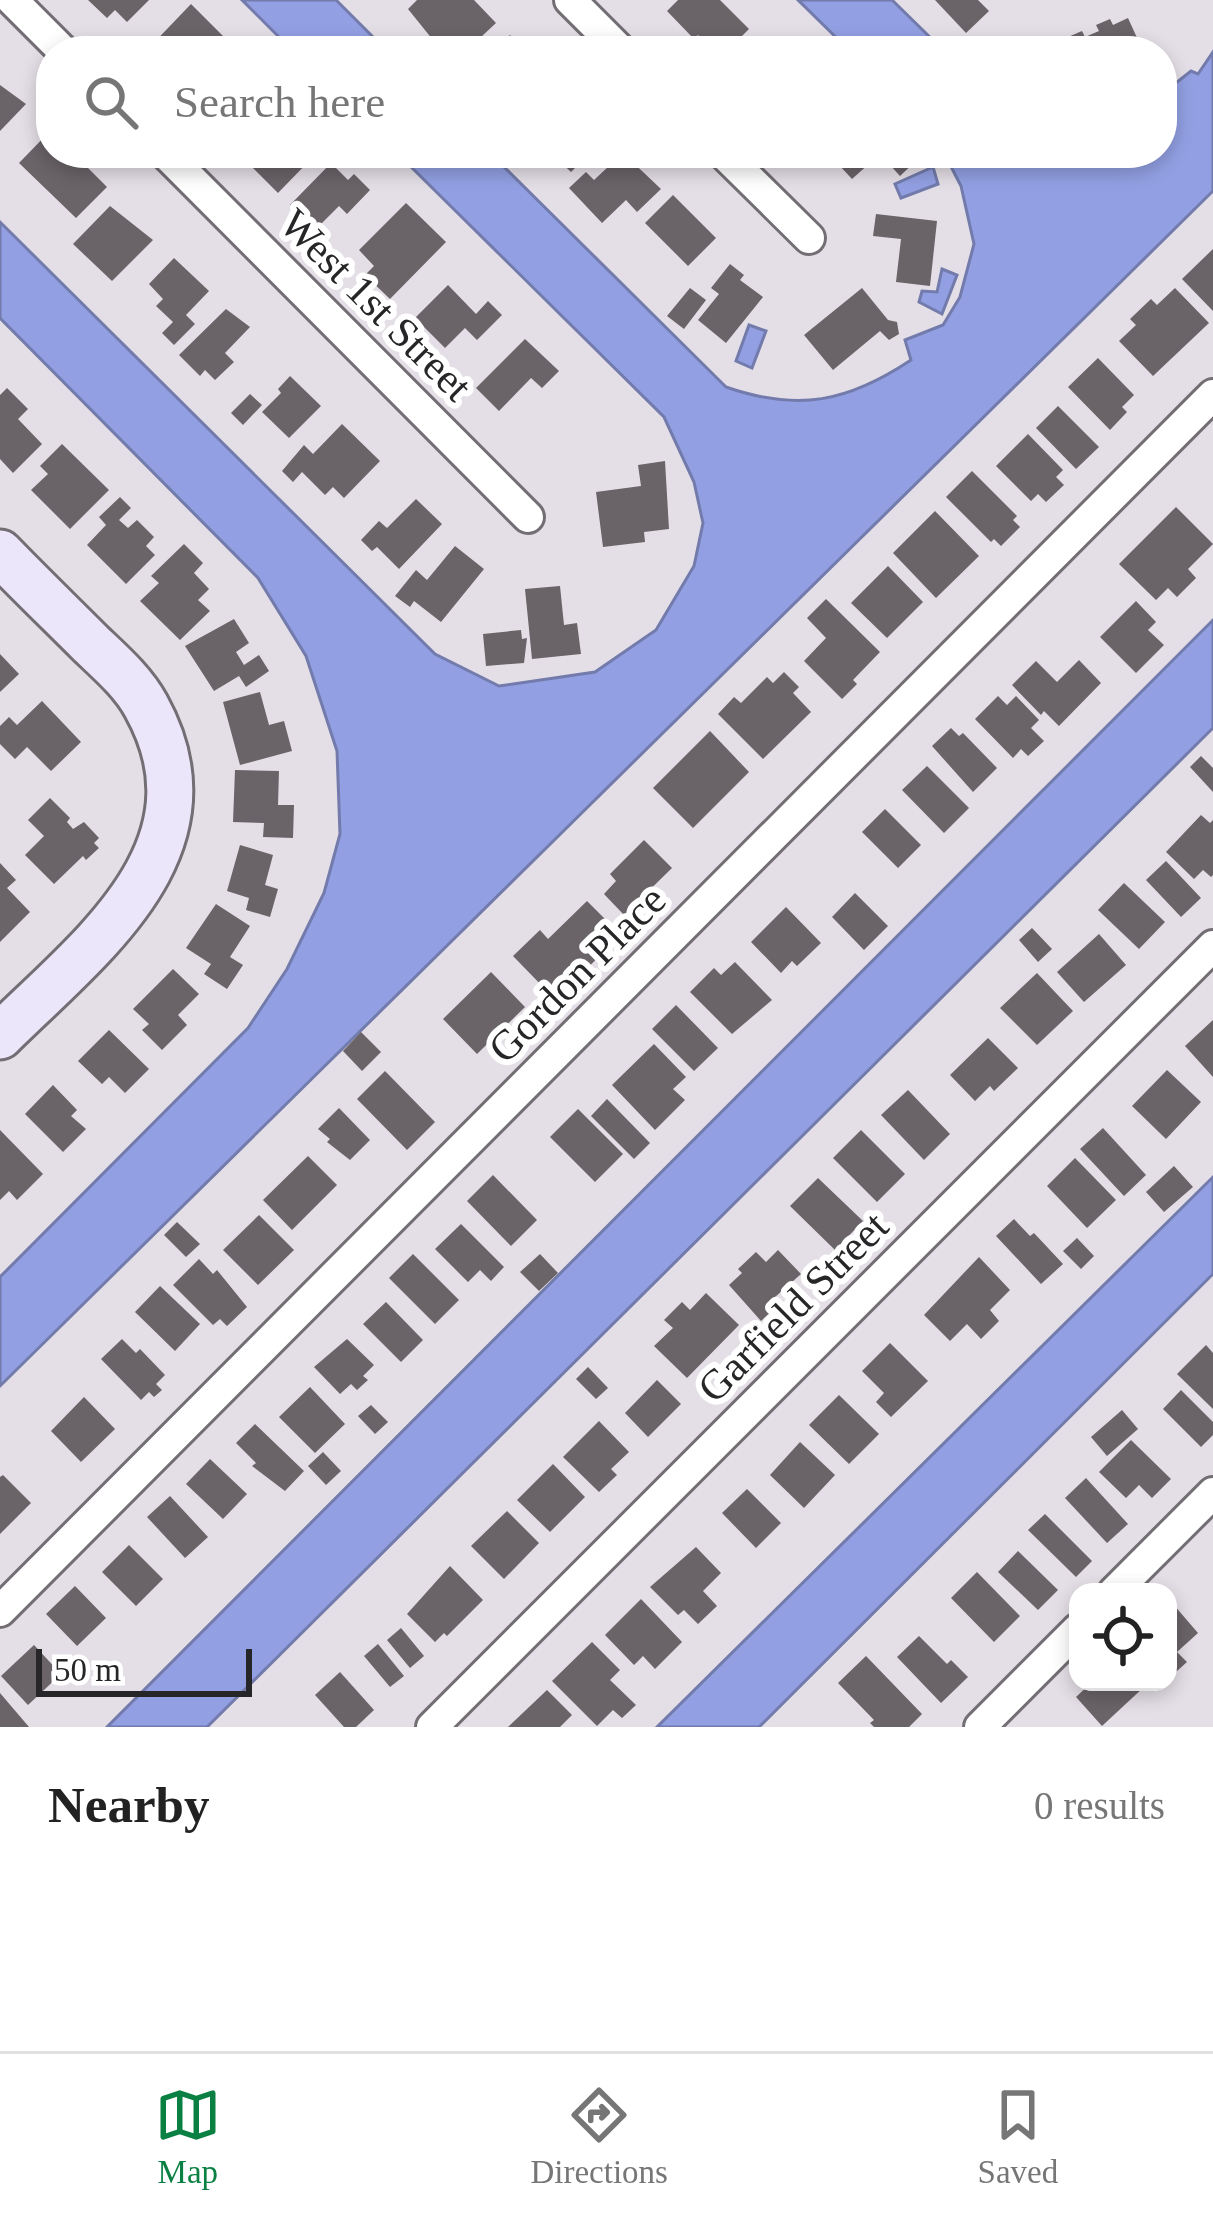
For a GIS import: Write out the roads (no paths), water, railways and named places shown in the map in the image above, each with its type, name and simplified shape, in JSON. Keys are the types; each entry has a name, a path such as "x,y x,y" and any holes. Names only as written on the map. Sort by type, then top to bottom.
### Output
{"street":[{"path":"12,0 48,36"},
{"path":"570,0 606,36"},
{"name":"West 1st Street","path":"180,168 529,517"},
{"path":"738,168 809,238"},
{"name":"Gordon Place","path":"0,1611 1213,395"},
{"path":"0,553 127,680 146,705 162,742 170,810 163,844 132,900 0,1036"},
{"name":"Garfield Street","path":"432,1727 1213,946"},
{"path":"1123,1583 1213,1493"},
{"path":"980,1727 1069,1638"}],"water":[{"path":"242,0 336,0 372,36 278,36"},
{"path":"798,0 892,0 929,36 835,36"},
{"path":"1213,52 1213,191 0,1386 0,1277 248,1028 287,969 324,893 340,834 337,751 306,656 258,578 0,318 0,222 435,654 499,686 595,672 656,630 694,566 703,523 694,482 664,417 412,168 505,168 726,387 776,399 822,399 866,385 911,360 905,340 943,325 960,297 974,244 961,186 952,168 1177,168 1177,82 1191,71 1198,74"},
{"path":"933,168 938,184 901,198 895,184"},
{"path":"942,269 957,275 942,314 919,302 922,291 937,292"},
{"path":"749,325 766,331 752,368 736,361"},
{"path":"1213,620 1213,728 207,1727 107,1727"},
{"path":"1213,1177 1213,1274 759,1727 657,1727"}]}
